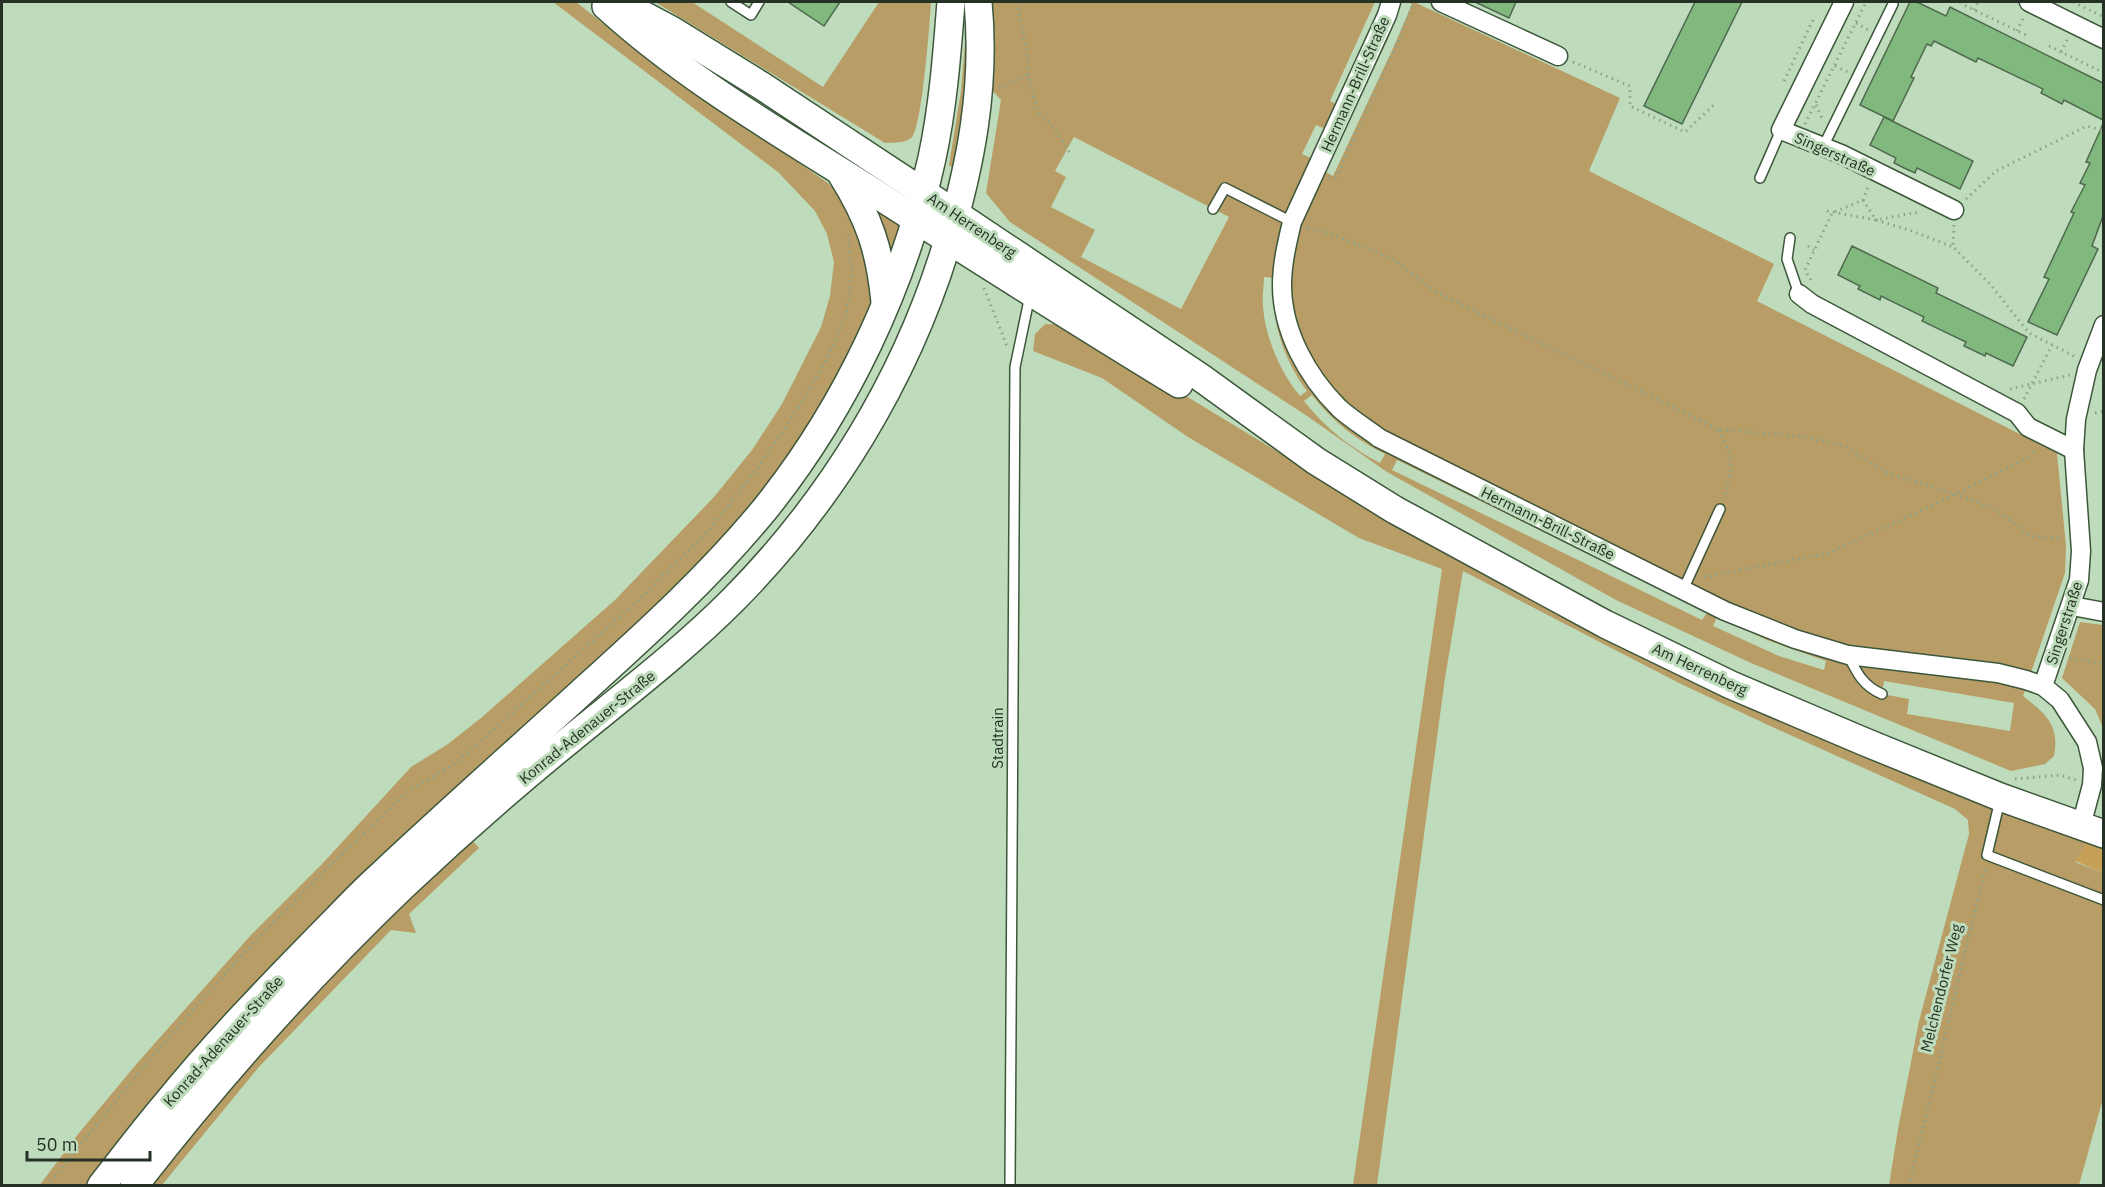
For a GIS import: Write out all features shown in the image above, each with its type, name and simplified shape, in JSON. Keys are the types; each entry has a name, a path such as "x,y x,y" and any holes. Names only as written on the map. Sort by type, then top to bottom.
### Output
{"main road":[{"path":"602,2 638,35 678,66 840,171 868,221 879,263 885,306"},
{"name":"Am Herrenberg","path":"620,2 673,31 762,86 1200,377 1316,460 1395,510 1605,624 1731,685 1865,742 2004,788 2092,830"},
{"name":"Konrad-Adenauer-Straße","path":"101,1185 169,1100 262,994 374,881 642,638 731,548 778,491 819,431 860,360 885,306 916,219 934,147 947,63 951,2"},
{"name":"Konrad-Adenauer-Straße","path":"135,1185 181,1126 254,1040 402,888 506,794 678,652 734,600 788,540 852,453 894,378 930,294 956,214 972,150 978,110 981,64 978,2"},
{"path":"889,170 919,161 934,147"},
{"name":"Am Herrenberg","path":"840,171 948,241 991,277 1030,292 1191,392 1316,460"},
{"path":"930,294 946,279 964,270 985,269 991,277"}],"street":[{"name":"Hermann-Brill-Straße","path":"1391,2 1292,222 1285,251 1282,286 1286,319 1295,344 1321,387 1340,409 1380,438 1685,585 1725,611 1795,639 1848,655 1998,674 2026,680 2043,687 2060,700 2087,742 2093,768 2092,830"},
{"path":"1441,2 1558,56"},
{"name":"Singerstraße","path":"1844,2 1781,130 1875,171 1947,207"},
{"path":"2029,2 2103,39"},
{"path":"1807,291 1812,304 2023,405 2028,427 2074,450"},
{"name":"Singerstraße","path":"2043,687 2079,580 2080,541 2074,450 2076,419 2103,325"},
{"path":"2072,606 2103,612"}],"lane":[{"path":"730,2 750,15 759,2"},
{"path":"1823,147 1893,4"},
{"path":"1760,178 1781,130"},
{"path":"1213,209 1225,188 1292,222"},
{"path":"1790,238 1787,259 1807,291"},
{"name":"Stadtrain","path":"1010,1185 1015,367 1030,292"},
{"path":"1685,585 1720,509"},
{"path":"1848,655 1860,679 1870,689 1882,694"},
{"path":"2004,788 1988,855 2103,900"}],"path":[{"path":"1017,2 1028,59 1028,75 1038,112 1054,128 1070,153"},
{"path":"1310,182 1336,177 1414,2"},
{"path":"1798,137 1866,2"},
{"path":"1960,2 2028,36"},
{"path":"1974,10 1978,2"},
{"path":"2073,2 2103,17"},
{"path":"1783,84 1814,20"},
{"path":"2049,46 2103,73"},
{"path":"1558,56 1630,86 1630,106 1685,132 1715,104"},
{"path":"1875,220 1947,207 1996,171 2086,126 2103,130"},
{"path":"1807,291 1805,270 1832,213 1863,200 1875,171"},
{"path":"1863,200 1875,220"},
{"path":"1947,207 1953,247"},
{"path":"1827,211 1875,220 1953,247 1990,284 2028,333 2093,362"},
{"path":"47,1185 144,1066 232,965 323,872 406,793 457,762 647,592 710,529 757,469 797,410 827,358 846,315 852,275 847,235 868,221"},
{"path":"1292,222 1346,239 1391,258 1436,291 1719,430 1800,436 1844,446 1890,474 1956,494 1997,510 2030,536 2080,541"},
{"path":"1808,246 1814,250"},
{"path":"991,277 1015,367"},
{"path":"2052,345 2032,384 2023,405 2005,390 2032,384 2093,362"},
{"path":"2092,414 2103,411"},
{"path":"1719,430 1731,456 1731,472 1720,509"},
{"path":"1685,585 1829,553 2025,459 2052,439"},
{"path":"2055,654 2103,664"},
{"path":"2004,788 2060,775 2092,785"},
{"name":"Melchendorfer Weg","path":"1909,1185 1988,855"}],"shaded area":[{"path":"553,2 576,2 642,54 828,183 849,211 863,244 870,279 869,313 819,412 748,513 89,1185 39,1186 79,1133 139,1061 251,935 323,863 411,767 448,744 481,718 615,600 714,497 752,450 782,404 821,327 830,296 834,262 827,234 815,211 778,172"},
{"path":"655,2 692,2 823,87 879,2 931,2 922,95 916,129 912,137 903,142 885,143"},
{"path":"973,2 958,173 949,165 961,91 967,18"},
{"path":"988,2 1375,2 1330,101 1340,106 1388,2 1402,2 1387,41 1324,171 1333,176 1395,44 1412,4 1407,2 1414,2 1620,98 1589,171 1774,264 1757,301 2057,453 2066,546 2065,573 2023,696 2044,715 2053,728 2054,756 2045,764 2011,771 1751,663 1616,600 1387,472 1307,416 1010,222 986,193 1001,100 991,89","holes":["1316,125 1328,130 1313,159 1302,154","1074,137 1229,217 1181,309 1081,257 1095,230 1051,207 1066,177 1055,171","1264,277 1274,278 1274,308 1280,338 1291,365 1307,391 1300,396 1286,376 1270,342 1263,302","1312,395 1345,429 1364,443 1385,454 1380,463 1339,437 1304,401","1397,460 1706,612 1702,620 1392,470","1717,617 1767,640 1826,661 1824,670 1779,656 1713,626","1884,681 2014,703 2010,731 1907,714 1909,699 1882,694"]},
{"path":"883,207 905,222 887,272 876,226"},
{"path":"1045,324 1069,325 1369,507 1989,806 2087,842 2075,862 2103,873 2104,1095 2079,1185 1889,1185 1919,1021 1969,834 1968,820 1955,809 1679,683 1463,571 1445,678 1377,1185 1353,1185 1442,569 1359,538 1188,437 1102,378 1033,351 1035,334"},
{"path":"2080,622 2103,625 2103,728 2095,709 2062,678"},
{"path":"472,840 479,848 409,914 416,933 391,930 258,1068 162,1185 148,1186 222,1093 382,922"},
{"path":"2087,842 2103,849 2103,873 2075,861"}],"building":[{"path":"788,2 840,2 824,26"},
{"path":"1475,2 1516,2 1509,18"},
{"path":"1695,2 1742,2 1682,124 1644,106"},
{"path":"1910,2 1917,2 1946,16 1950,7 2103,83 2103,120 2064,100 2062,104 2041,93 2043,89 1978,58 1976,62 1934,41 1931,46 1927,44 1911,77 1914,78 1893,121 1860,105"},
{"path":"1884,117 1973,161 1960,189 1917,168 1915,173 1904,168 1894,163 1896,158 1870,145"},
{"path":"2103,124 2103,216 2092,246 2098,249 2057,335 2028,322 2049,279 2044,277 2085,185 2080,183 2090,163 2086,162"},
{"path":"1852,246 1938,288 1936,293 2027,337 2013,366 1986,353 1985,356 1964,346 1966,342 1922,321 1924,317 1881,296 1880,300 1858,289 1860,286 1838,275"}]}
